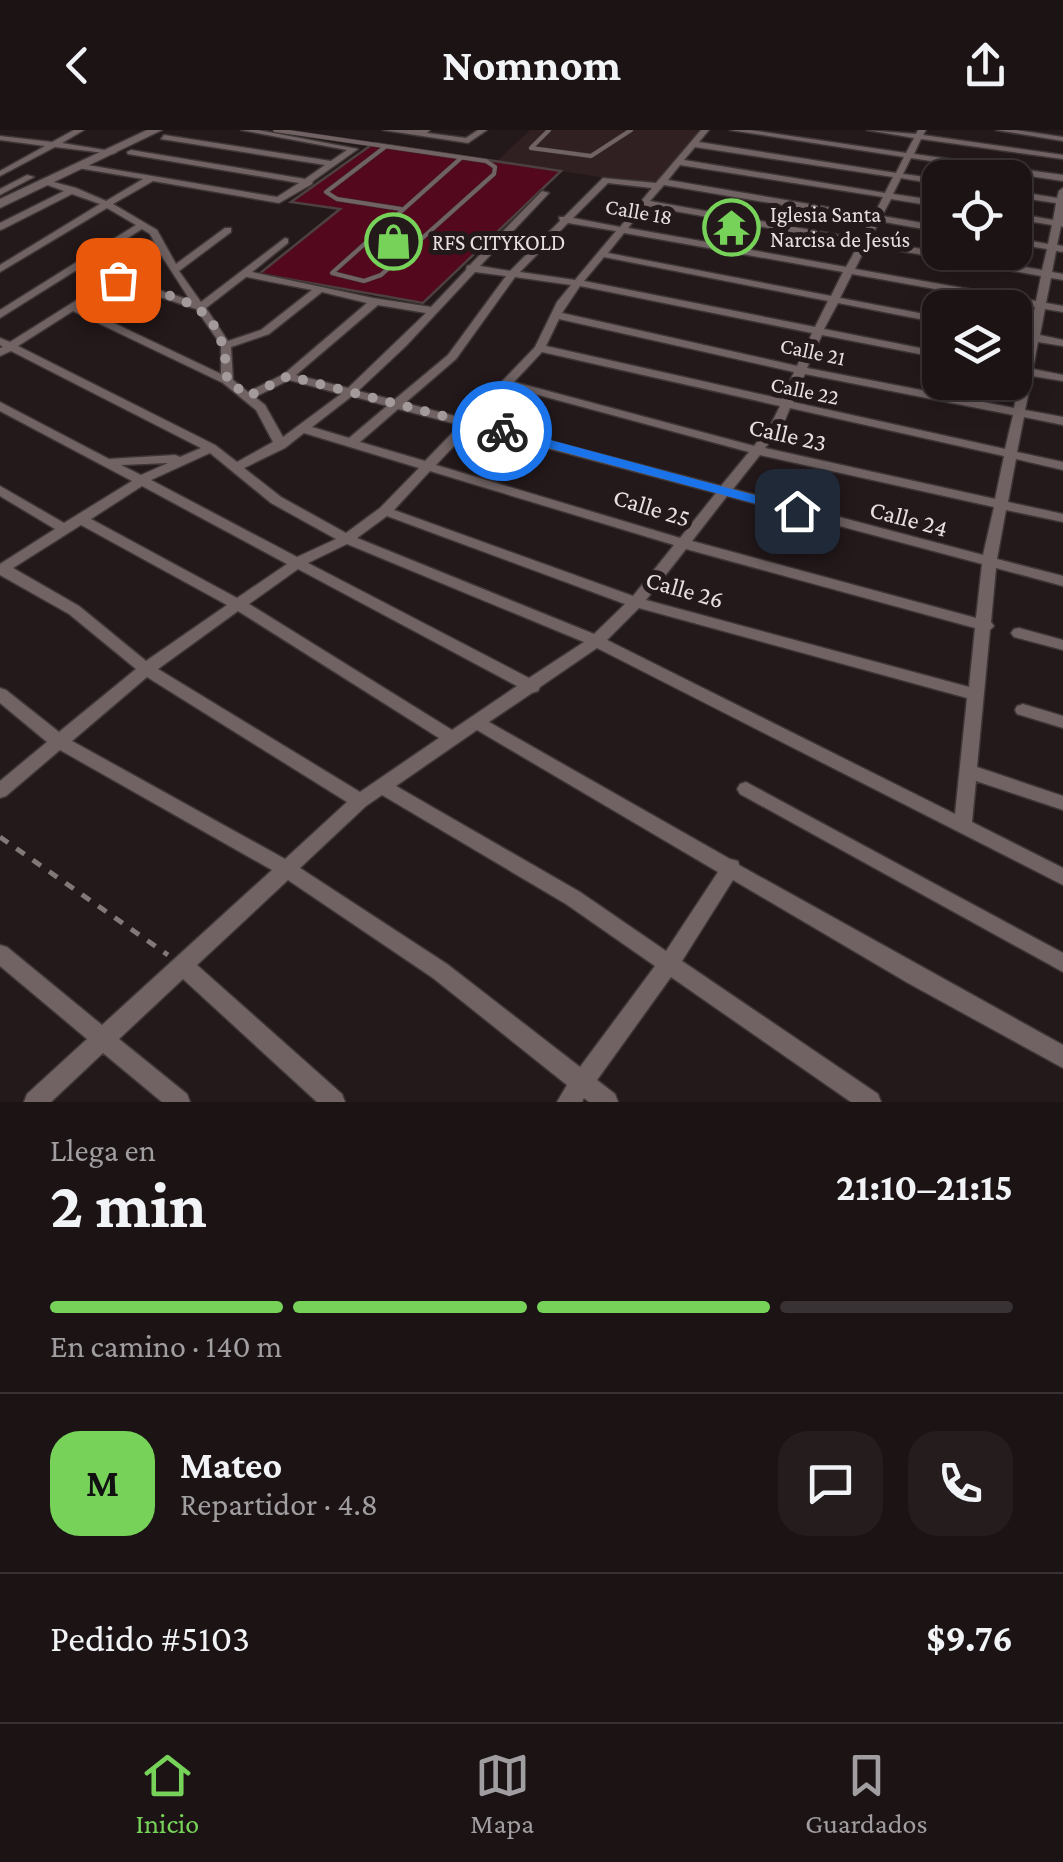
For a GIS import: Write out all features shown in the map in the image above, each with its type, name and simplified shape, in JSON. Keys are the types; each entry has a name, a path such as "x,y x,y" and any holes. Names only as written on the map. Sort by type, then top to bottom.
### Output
{"street":[{"path":"0,146 31,130"},
{"path":"0,174 80,130"},
{"path":"1,194 136,130"},
{"path":"81,166 278,200 354,149 245,130"},
{"path":"386,130 468,140 482,130"},
{"path":"0,791 146,668 300,561 347,538 385,511 540,348 556,314 578,282 705,130"},
{"path":"734,130 1063,178"},
{"path":"872,130 920,133 1063,157"},
{"path":"1000,130 1063,139"},
{"path":"1,194 160,133 332,164"},
{"path":"36,1102 360,801 452,738 480,724 596,641 636,602 720,490 776,425 817,333 920,133"},
{"path":"0,138 113,152"},
{"path":"694,144 922,179"},
{"path":"132,152 309,182"},
{"path":"679,162 922,201"},
{"path":"30,177 107,204 154,232 174,270 226,345 227,381"},
{"path":"0,269 152,177"},
{"path":"352,442 452,356 513,272 562,219 606,180 660,184 922,225"},
{"path":"0,227 73,190"},
{"path":"236,468 282,444 355,392 545,193"},
{"path":"1032,195 1062,198 1057,248 1046,274 1032,342"},
{"path":"644,203 1063,277"},
{"name":"Calle 18","path":"562,219 1063,310"},
{"path":"1032,219 1060,224"},
{"path":"0,315 143,224"},
{"path":"759,254 776,226"},
{"path":"174,270 228,230"},
{"path":"201,307 284,242"},
{"path":"1032,244 1057,248"},
{"path":"0,354 7,344 75,308 163,250"},
{"path":"602,254 922,317"},
{"path":"470,268 578,282 922,352"},
{"path":"246,274 434,311"},
{"path":"118,280 201,307"},
{"path":"226,345 265,332 320,289"},
{"path":"249,396 288,376 366,312 372,301"},
{"path":"75,308 227,381 249,396 282,444"},
{"name":"Calle 21","path":"556,314 801,370 1063,420"},
{"path":"1034,337 1063,343"},
{"path":"7,344 210,448 276,500 347,538 596,641 963,823 1063,877"},
{"name":"Calle 22","path":"540,348 784,407 1063,466"},
{"path":"1032,372 1063,378"},
{"name":"Calle 24","path":"288,376 1063,580"},
{"name":"Calle 23","path":"506,383 755,450 1063,518"},
{"path":"963,823 990,563 1020,400"},
{"path":"0,406 532,686"},
{"name":"Calle 25","path":"305,429 681,542 986,626"},
{"path":"210,448 179,459 144,479 1,569 74,610 146,668 360,801"},
{"path":"104,460 179,459"},
{"path":"0,490 66,530"},
{"name":"Calle 26","path":"385,511 636,602 977,695"},
{"path":"83,520 239,604 452,738"},
{"path":"1019,633 1063,645"},
{"path":"0,694 58,741 286,868 440,972 607,1102"},
{"path":"1023,710 1063,722"},
{"path":"480,724 731,867 869,953 1063,1057"},
{"path":"967,771 1063,803"},
{"path":"381,786 573,898 870,1102"},
{"path":"746,790 1063,963"},
{"path":"568,1102 670,964 731,867"},
{"path":"0,954 179,1102"},
{"path":"184,966 334,1102"}],"lane":[{"path":"275,130 385,147 461,158 486,162 495,167 494,174 381,275 364,281 333,275 461,158"},
{"path":"549,130 531,148 591,156 631,130"},
{"path":"385,147 326,192 336,199 401,209"}],"path":[{"path":"0,837 184,966"}],"shaded area":[{"path":"530,130 705,130 658,186 497,161"}],"building":[{"name":"RFS CITYKOLD","path":"374,143 561,171 423,303 259,274 340,209 291,202"}],"way so far":[{"path":"118,280 201,307 226,345 227,381 249,396 288,376 502,431"}],"place":[{"name":"Iglesia Santa Narcisa de Jesús","path":"731,227"},
{"name":"RFS CITYKOLD","path":"393,242"}],"route":[{"path":"502,431 797,511"}]}
